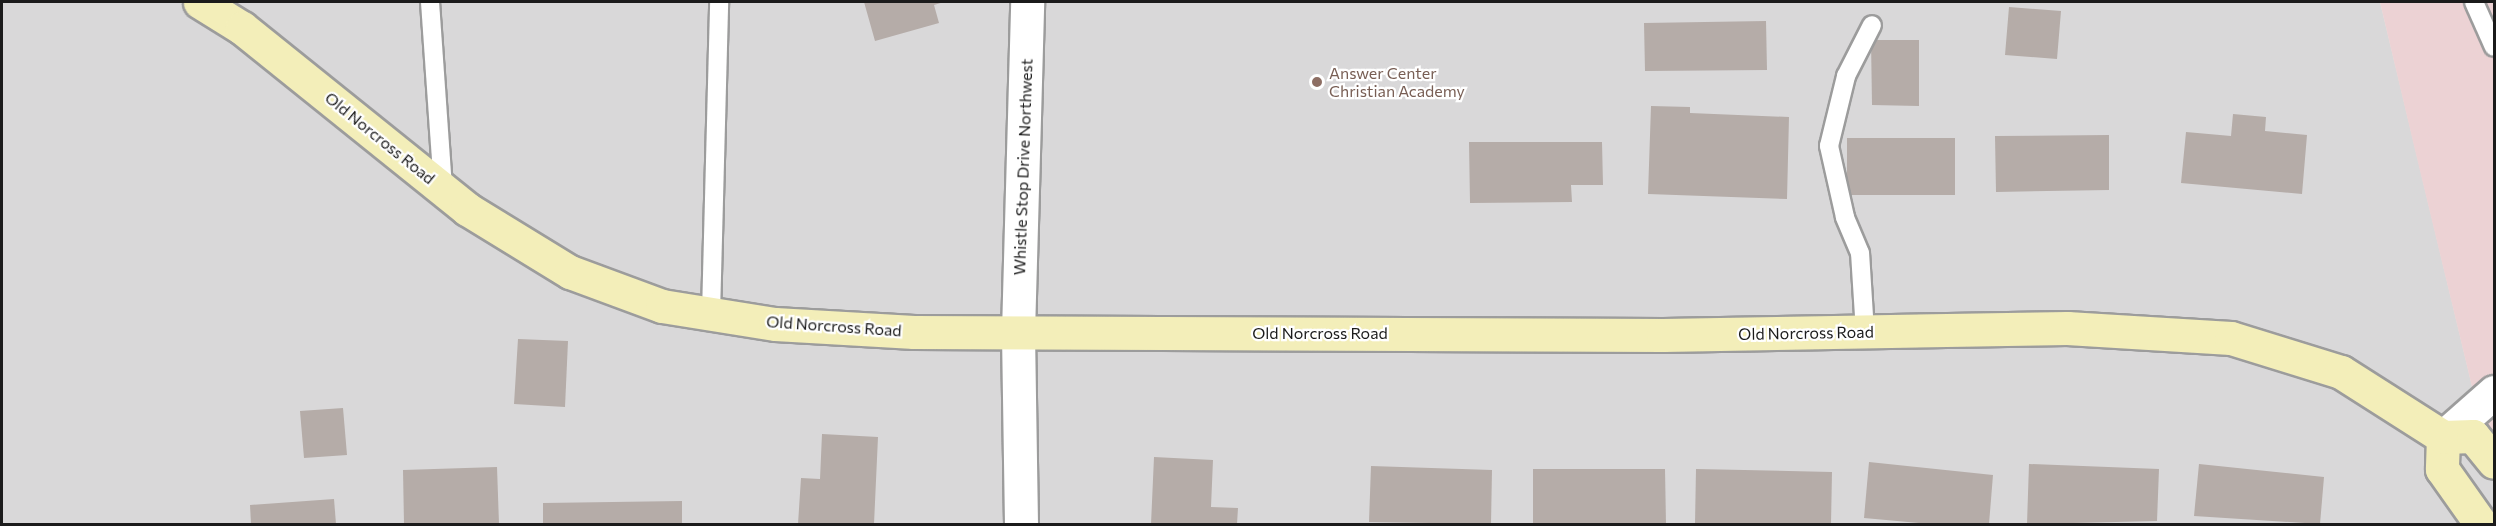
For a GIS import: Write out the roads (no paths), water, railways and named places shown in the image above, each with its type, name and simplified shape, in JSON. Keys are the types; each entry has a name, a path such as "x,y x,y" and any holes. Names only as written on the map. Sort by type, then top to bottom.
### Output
{"street":[{"name":"Old Norcross Road","path":"200,2 242,28 467,208 570,272 662,306 787,324 914,332 1652,335 2067,328 2231,338 2341,372 2443,437"},
{"name":"Whistle Stop Drive Northwest","path":"1021,525 1018,332 1027,2"},
{"path":"2481,525 2442,469 2443,437 2494,392"},
{"path":"2443,437 2473,436 2494,462"}],"lane":[{"path":"430,2 443,188"},
{"path":"711,314 719,2"},
{"path":"2474,2 2494,47"},
{"path":"1864,332 1860,253 1845,217 1829,146 1846,76 1872,26"}],"place":[{"name":"Answer Center Christian Academy","path":"1317,82"}]}
